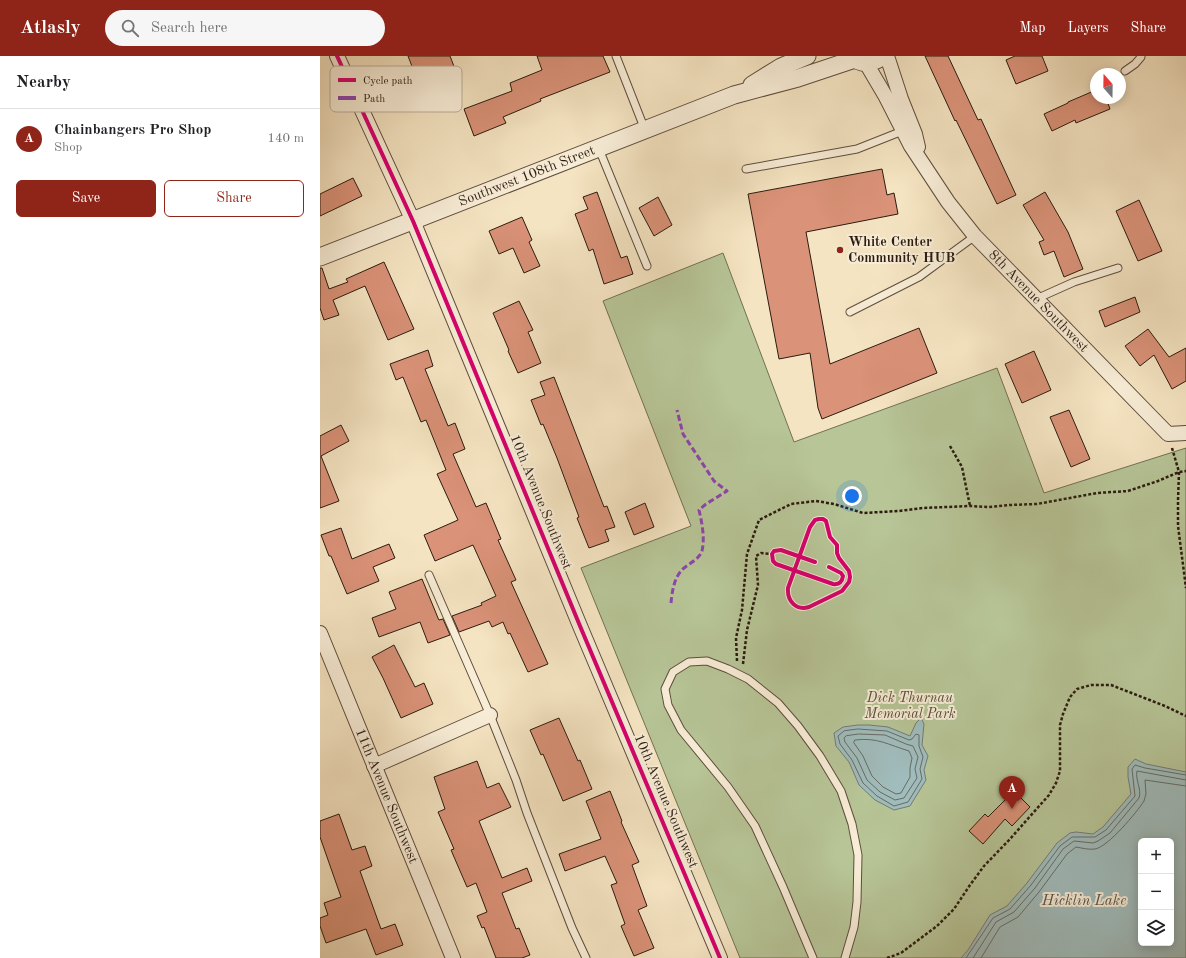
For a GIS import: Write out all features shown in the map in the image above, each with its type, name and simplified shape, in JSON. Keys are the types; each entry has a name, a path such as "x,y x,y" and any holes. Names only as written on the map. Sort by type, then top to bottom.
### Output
{"street":[{"name":"10th Avenue Southwest","path":"337,56 342,66"},
{"name":"Southwest 108th Street","path":"734,95 781,68 807,56"},
{"path":"858,59 878,61 883,56"},
{"name":"8th Avenue Southwest","path":"887,56 901,99 908,129 920,159 948,202 975,236 1168,434"},
{"name":"Southwest 108th Street","path":"320,257 734,95 798,78 858,59"},
{"name":"8th Avenue Southwest","path":"858,59 908,129"},
{"name":"10th Avenue Southwest","path":"363,112 413,221 577,619 720,958"},
{"path":"1168,434 1186,433"},
{"name":"11th Avenue Southwest","path":"320,633 453,958"},
{"path":"374,766 490,715"}],"lane":[{"path":"616,56 645,130"},
{"path":"1126,69 1136,64 1141,56"},
{"path":"746,169 857,149 908,129"},
{"path":"598,149 647,266"},
{"path":"850,312 919,277 975,236"},
{"path":"1036,299 1074,282 1118,268"},
{"path":"429,575 490,715 556,889 586,958"},
{"path":"813,958 755,826 728,787 681,730 668,705 665,689 673,672 689,662 707,661 741,675 778,703 820,756 841,791 852,824 858,855 857,902 854,927 845,958"}],"path":[{"path":"1168,434 1179,472 1178,526 1186,588"},
{"path":"950,446 962,467 970,506"},
{"path":"741,675 736,638 742,610 747,554 759,520 791,504 816,501 834,504 863,513 923,508 970,506 989,507 1037,504 1097,493 1128,491 1179,472 1186,472"},
{"path":"741,675 747,630 758,585 756,556 761,553 772,554"},
{"path":"886,958 901,953 937,926 954,909 984,866 1030,818 1049,795 1060,771 1060,725 1070,696 1077,689 1091,685 1111,685 1165,706 1186,716"}],"green space":[{"name":"Dick Thurnau Memorial Park","path":"723,253 794,442 997,368 1044,493 1186,448 1186,958 740,958 581,568 691,526 603,301"}],"water":[{"path":"921,718 924,724 922,745 928,756 924,770 926,780 910,806 894,810 875,800 859,785 849,762 836,746 834,733 843,727 869,725 888,727 910,736 916,723"},
{"name":"Hicklin Lake","path":"1135,759 1146,764 1186,772 1186,958 961,958 968,950 990,915 1007,906 1027,883 1057,843 1070,833 1076,832 1093,834 1103,827 1131,794 1128,767"}],"building":[{"path":"408,56 450,56 454,66 412,66"},
{"path":"537,56 603,56 610,72 540,99 541,101 503,117 506,123 474,136 464,109 512,91 510,83 542,70"},
{"path":"925,56 948,56 978,120 981,119 1016,195 997,204 956,120 955,121"},
{"path":"1015,56 1042,56 1048,71 1016,84 1006,60"},
{"path":"1090,93 1090,104 1108,104 1110,109 1076,123 1075,120 1052,131 1044,114"},
{"path":"882,169 887,195 894,193 898,214 806,232 830,364 919,328 937,373 822,419 818,408 810,353 779,359 748,194"},
{"path":"353,178 362,196 320,216 320,194"},
{"path":"597,192 621,258 627,256 633,274 604,284 593,249 589,251 575,214 588,209 583,197"},
{"path":"1045,192 1068,232 1083,269 1064,277 1054,251 1044,255 1039,242 1044,240 1023,205"},
{"path":"658,197 672,225 654,236 639,208"},
{"path":"1139,200 1162,251 1138,261 1116,211"},
{"path":"522,217 532,240 529,242 540,266 524,273 513,248 499,254 489,231"},
{"path":"384,262 414,329 388,340 365,286 333,300 339,315 324,320 320,308 320,268 322,268 329,289 348,282 346,279"},
{"path":"1135,297 1140,312 1105,327 1099,311"},
{"path":"519,301 533,330 528,332 541,363 518,373 493,313"},
{"path":"1148,329 1169,357 1186,348 1186,381 1172,389 1154,355 1140,366 1125,346"},
{"path":"428,350 433,366 425,369 448,426 455,423 465,449 453,454 476,507 486,503 501,539 498,540 516,580 511,582 548,664 528,672 510,633 508,634 503,622 492,627 489,621 459,632 452,616 482,605 481,603 496,596 473,545 435,561 424,535 458,520 437,474 446,470 426,420 421,422 403,377 396,380 390,364"},
{"path":"1034,351 1051,390 1022,403 1005,364"},
{"path":"554,377 604,507 607,506 615,527 605,530 609,541 589,548 577,518 579,517 557,458 531,400 545,395 540,382"},
{"path":"1069,410 1090,459 1071,467 1050,417"},
{"path":"341,425 349,441 321,456 339,501 320,508 320,436"},
{"path":"645,503 654,527 634,535 625,512"},
{"path":"341,528 352,559 389,544 395,558 373,567 379,581 347,594 321,535"},
{"path":"422,579 439,620 443,619 450,635 428,643 420,622 379,637 372,618 396,609 389,592"},
{"path":"394,645 415,687 424,683 433,704 401,718 372,657"},
{"path":"559,718 578,761 580,760 592,789 563,801 543,754 541,755 530,730"},
{"path":"477,761 487,788 499,783 511,807 479,821 502,878 527,868 532,881 502,893 516,929 519,928 530,955 522,958 496,958 484,927 482,928 477,916 487,912 476,883 467,887 451,850 454,849 438,812 445,809 434,777"},
{"path":"610,791 622,821 621,822 639,862 632,865 647,906 638,910 654,948 634,956 621,926 625,924 611,885 617,883 605,856 565,871 559,854 601,839 586,801"},
{"path":"1014,791 1030,807 1012,826 1005,819 983,844 969,831 985,814 988,817"},
{"path":"339,814 352,850 365,846 372,866 360,871 381,929 395,924 403,945 376,955 366,929 326,943 320,926 320,918 328,915 324,903 341,897 320,837 320,821"}],"marked path":[{"path":"671,603 675,581 679,573 696,559 702,551 703,536 699,510 727,491 714,481 683,434 677,410"}],"cycle path":[{"path":"337,56 342,66"},
{"path":"363,112 413,221 580,626 720,958"},
{"path":"819,519 826,521 830,537 837,545 837,553 839,558 849,571 849,582 842,591 809,607 800,608 791,601 788,588 810,527 815,520 819,519"},
{"path":"815,562 781,550 774,551 772,554 773,561 776,564 833,584 839,583 843,576 841,573 829,567"}],"place":[{"name":"White Center Community HUB","path":"840,250"},
{"name":"Chainbangers Pro Shop","path":"1012,809"}]}
